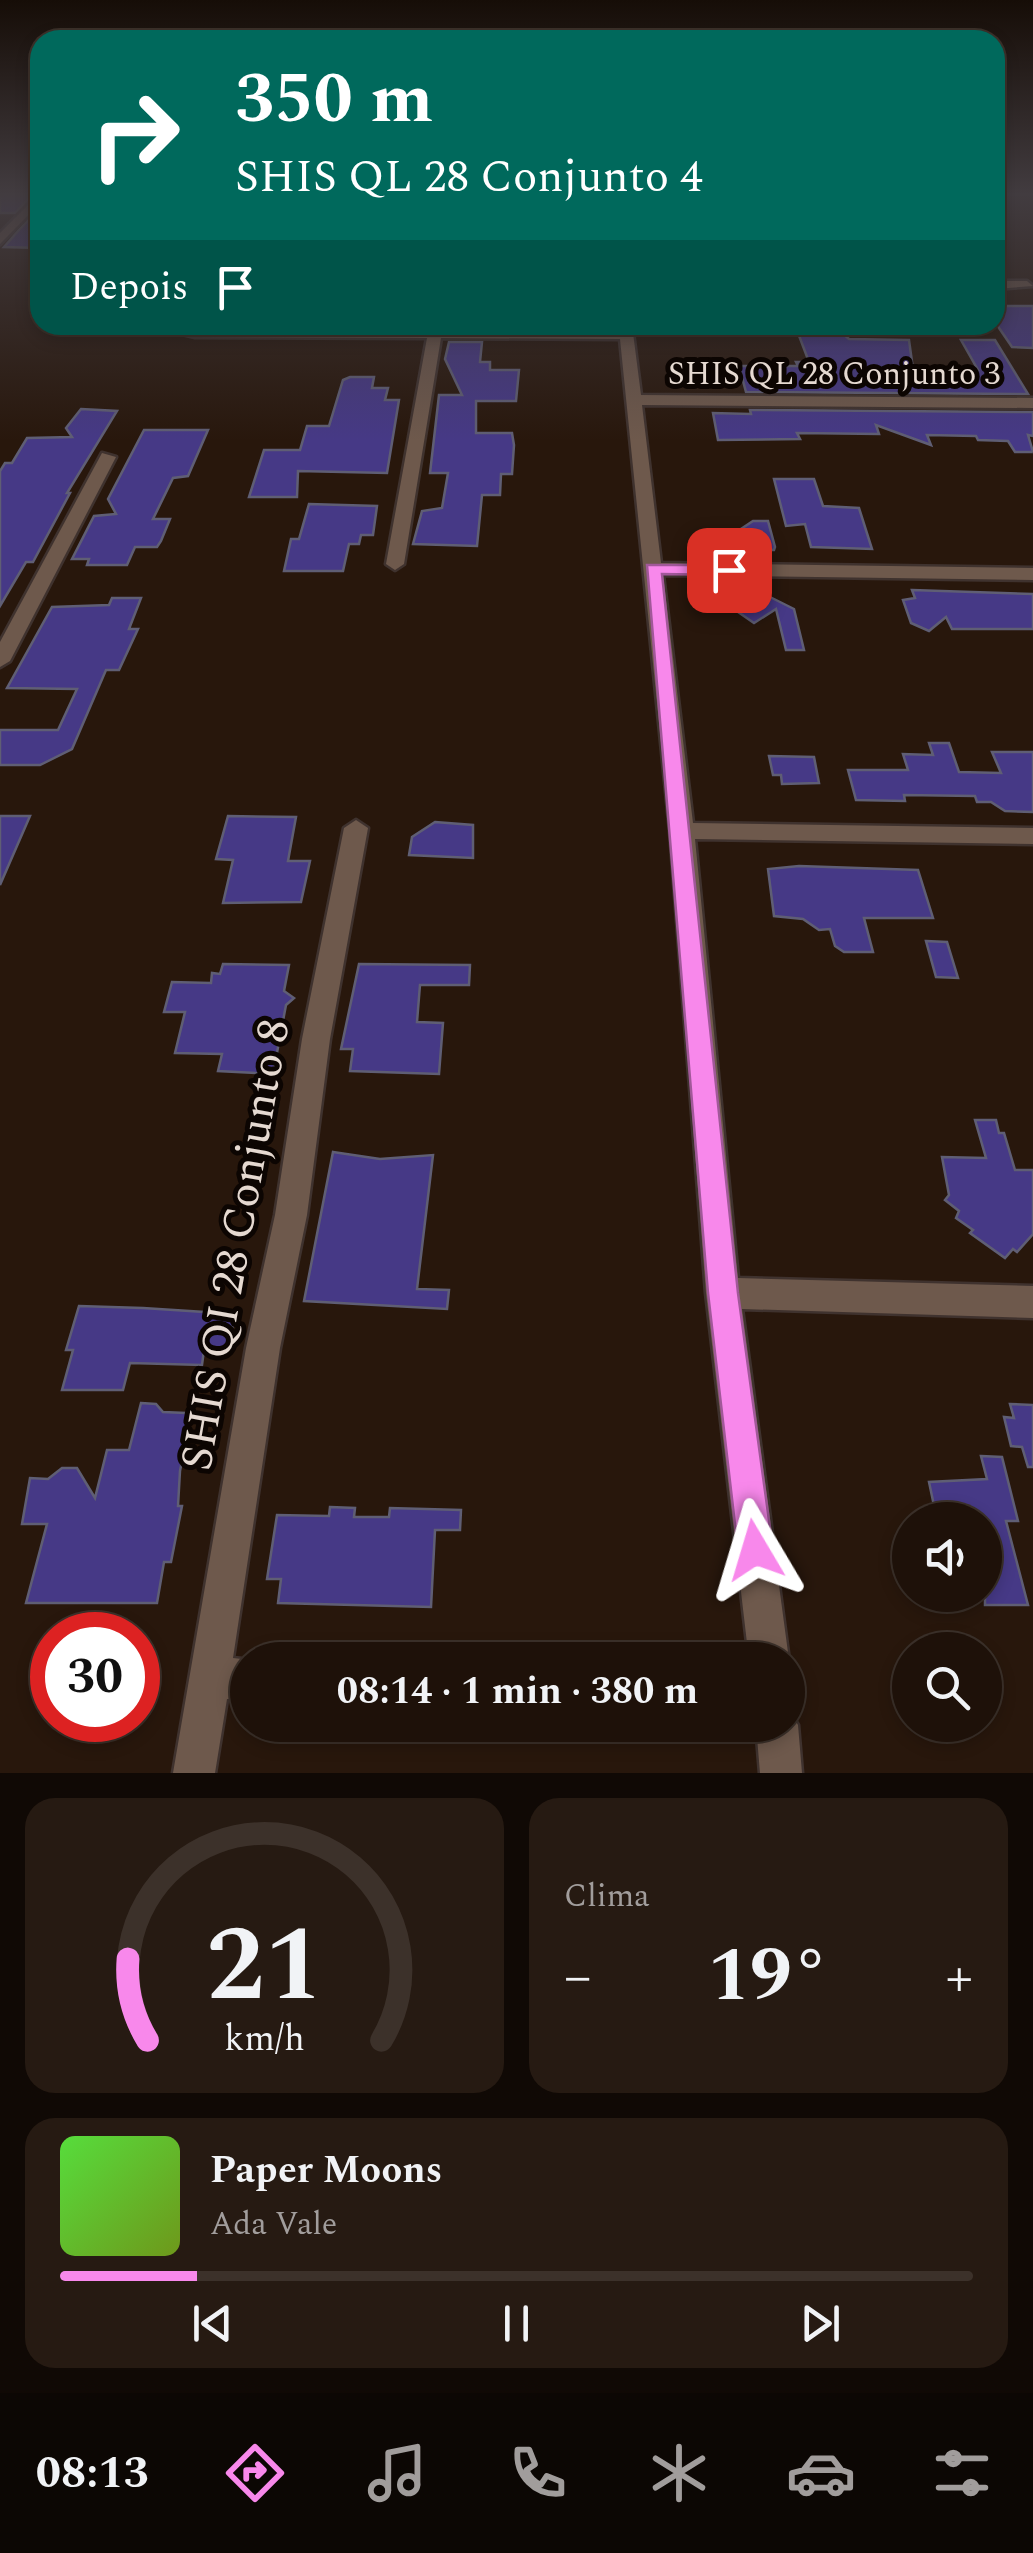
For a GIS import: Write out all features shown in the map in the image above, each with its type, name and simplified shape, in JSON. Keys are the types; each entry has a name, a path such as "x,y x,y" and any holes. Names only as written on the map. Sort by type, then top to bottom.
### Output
{"street":[{"path":"1005,285 1027,286"},
{"path":"396,564 434,335"},
{"path":"627,335 682,831 723,1293 767,1642"},
{"name":"SHIS QL 28 Conjunto 3","path":"634,400 1033,402"},
{"path":"0,661 108,456"},
{"path":"653,569 1033,574"},
{"name":"SHIS QI 28 Conjunto 8","path":"194,1773 228,1679 260,1366 290,1216 316,1040 356,828"},
{"path":"682,831 1033,836"},
{"path":"723,1293 1033,1302"},
{"path":"779,1742 782,1773"}],"building":[{"path":"1005,306 1033,306 1033,348 1012,347 1004,335"},
{"path":"799,335 909,340 913,369 978,370 961,340 995,340 1028,394 746,392 739,366 798,366 796,362 809,362"},
{"path":"449,342 482,342 480,362 490,362 490,370 519,370 516,401 476,401 476,433 512,433 514,445 512,474 501,474 500,495 482,495 477,546 413,544 422,511 442,508 448,473 430,473 439,395 462,395 445,359"},
{"path":"374,377 372,388 388,388 385,400 399,400 387,473 298,471 297,497 249,497 264,450 300,450 307,426 329,426 343,380"},
{"path":"81,409 117,411 67,493 33,562 26,562 0,606 0,471 5,463 12,463 27,438 72,437 66,428"},
{"path":"750,410 1033,412 1033,436 1028,435 1033,452 1015,452 1008,441 978,440 976,436 927,435 931,445 876,425 879,434 797,433 800,439 718,440 713,413 751,414"},
{"path":"144,430 208,430 188,476 173,478 153,519 170,519 161,541 157,547 135,547 127,565 87,565 89,559 72,559 94,516 116,514 108,499"},
{"path":"774,479 814,479 823,506 859,508 872,549 811,547 805,524 786,526"},
{"path":"309,504 377,506 373,535 361,535 359,544 349,544 343,571 284,571 291,539 299,539"},
{"path":"753,521 768,521 775,547 760,550 761,561 750,560 735,533"},
{"path":"912,590 1033,594 1033,629 952,629 946,617 929,631 911,623 903,600 915,598"},
{"path":"766,595 794,609 804,650 786,650 776,609 754,623 718,598 758,599"},
{"path":"112,598 141,598 129,629 138,629 119,670 106,670 72,749 40,765 0,765 0,730 58,730 77,689 7,688 52,607 109,605"},
{"path":"929,743 949,743 959,772 1001,773 992,752 1033,752 1033,812 1005,811 991,802 977,802 975,796 904,795 905,801 856,800 848,770 908,770 903,754 933,755"},
{"path":"769,756 814,757 819,783 782,784 781,775 773,775"},
{"path":"0,816 30,816 0,885"},
{"path":"228,816 296,817 288,861 310,861 301,902 223,903 233,860 216,859"},
{"path":"435,822 473,825 473,858 409,855 412,837"},
{"path":"799,866 918,870 933,918 864,918 873,952 844,952 835,946 830,929 819,930 803,919 774,916 768,869"},
{"path":"926,941 947,942 958,978 936,977"},
{"path":"223,964 289,965 284,991 294,998 286,1005 273,1074 218,1071 222,1054 175,1053 185,1012 164,1012 172,982 211,983 212,973 220,974"},
{"path":"359,964 470,965 469,985 420,985 417,1022 443,1023 439,1074 350,1071 353,1049 341,1049"},
{"path":"975,1120 996,1120 1015,1170 1033,1170 1033,1234 1017,1252 1013,1249 1005,1258 970,1233 973,1230 956,1218 959,1211 945,1200 949,1195 942,1157 986,1158"},
{"path":"333,1152 380,1159 433,1155 417,1289 449,1290 447,1309 304,1301"},
{"path":"79,1306 235,1314 228,1350 204,1350 202,1365 130,1363 123,1390 62,1390 73,1350 66,1350"},
{"path":"141,1403 156,1404 163,1412 186,1413 190,1420 180,1471 178,1506 182,1506 171,1562 164,1562 157,1603 26,1603 47,1524 22,1524 30,1478 48,1479 62,1468 77,1468 95,1498 107,1450 129,1450"},
{"path":"1010,1404 1033,1405 1033,1467 1028,1467 1022,1447 1011,1446 1004,1417 1014,1418"},
{"path":"981,1456 1002,1457 1018,1521 1006,1521 1028,1605 1002,1605 1002,1502 933,1502 929,1482 987,1479"},
{"path":"330,1507 355,1508 354,1517 389,1517 390,1508 461,1510 460,1530 435,1530 431,1607 278,1603 281,1579 267,1579 277,1515 329,1516"}],"route":[{"path":"729,570 653,569 682,831 723,1293 755,1550"}]}
